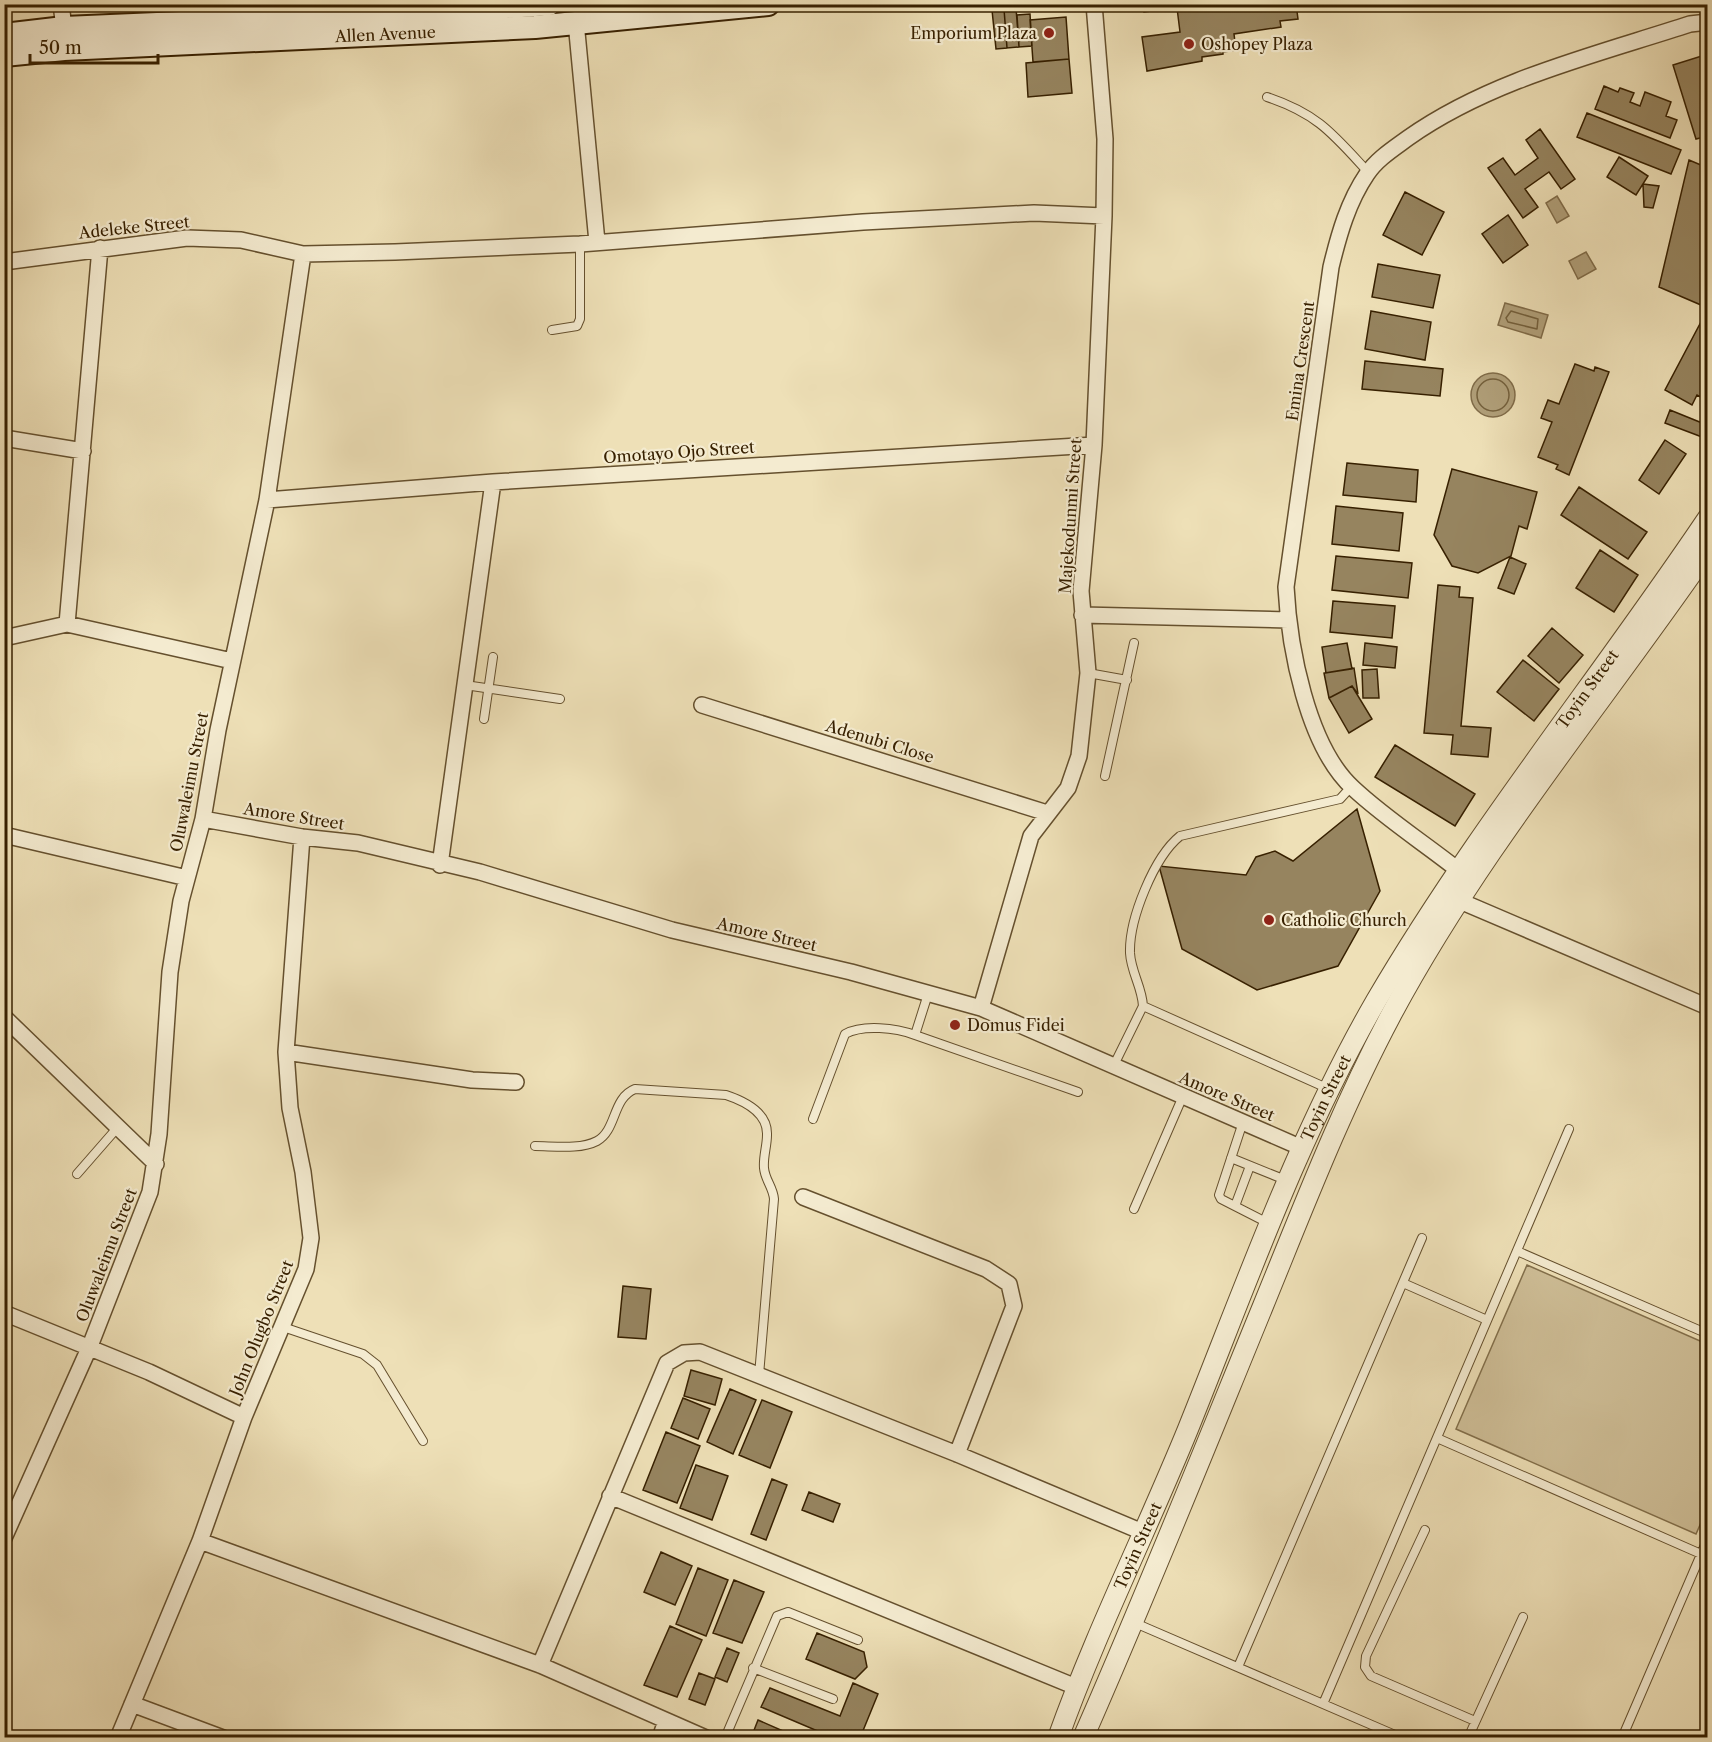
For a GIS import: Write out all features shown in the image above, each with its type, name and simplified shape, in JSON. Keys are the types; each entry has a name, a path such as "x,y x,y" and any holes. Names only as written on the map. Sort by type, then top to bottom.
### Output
{"main road":[{"name":"Allen Avenue","path":"4,35 265,12 549,4"},
{"name":"Allen Avenue","path":"4,55 75,48 576,22 768,4"}],"street":[{"path":"61,4 64,28"},
{"name":"Majekodunmi Street","path":"981,1008 1031,836 1068,788 1078,756 1088,673 1081,591 1094,445 1105,139 1094,4"},
{"path":"576,22 597,242"},
{"name":"Emina Crescent","path":"1458,870 1351,787 1318,738 1296,665 1288,620 1286,586 1331,267 1339,232 1368,172 1383,156 1421,129 1481,94 1690,24 1707,22"},
{"name":"Adeleke Street","path":"4,262 187,238 241,240 303,254 580,244 1034,213 1104,216"},
{"path":"67,624 100,248"},
{"name":"Oluwaleimu Street","path":"4,1538 90,1346 150,1192 156,1164 170,972 187,878 203,819 231,661 267,500 303,254"},
{"path":"4,438 83,451"},
{"name":"Omotayo Ojo Street","path":"267,500 493,482 1094,445"},
{"path":"440,864 493,482"},
{"name":"Toyin Street","path":"1058,1737 1076,1687 1145,1533 1302,1148 1375,1004 1458,870 1556,729 1641,618 1707,518"},
{"name":"Toyin Street","path":"1083,1737 1133,1622 1339,1121 1392,1013 1461,901 1570,740 1701,572 1707,550"},
{"path":"1082,615 1288,620"},
{"path":"4,638 67,624 231,661"},
{"name":"Adenubi Close","path":"702,705 1047,813"},
{"name":"Amore Street","path":"203,819 302,837 358,843 480,872 672,930 840,970 981,1008 1302,1148"},
{"path":"4,835 187,878"},
{"name":"John Olugbo Street","path":"118,1737 200,1541 244,1417 303,1277 311,1238 303,1172 290,1108 286,1052 302,837"},
{"path":"1461,901 1707,1007"},
{"path":"4,1017 156,1164"},
{"path":"286,1052 472,1080 516,1082"},
{"path":"803,1197 986,1269 1009,1284 1014,1306 957,1454"},
{"path":"4,1313 90,1346 244,1417"},
{"path":"540,1665 668,1363 684,1353 700,1352 759,1375 957,1454 1145,1533"},
{"path":"610,1496 1076,1687"},
{"path":"200,1541 540,1665 706,1737"},
{"path":"132,1704 223,1737"},
{"path":"660,1737 666,1721"}],"lane":[{"path":"1267,97 1297,107 1321,122 1368,172"},
{"path":"552,330 577,326 580,319 580,244"},
{"path":"1105,776 1134,643"},
{"path":"484,719 493,657"},
{"path":"1088,673 1127,680"},
{"path":"465,685 560,699"},
{"path":"1113,1067 1143,1006 1142,992 1132,968 1132,933 1147,887 1167,847 1180,836 1340,799 1351,787"},
{"path":"915,1035 928,994"},
{"path":"1143,1006 1330,1089"},
{"path":"813,1119 845,1034 860,1029 900,1030 1077,1092"},
{"path":"535,1146 585,1145 598,1141 608,1130 622,1099 627,1092 635,1089 726,1095 738,1099 761,1116 766,1125 767,1135 764,1171 773,1188 774,1199 759,1375"},
{"path":"1134,1209 1183,1096"},
{"path":"1243,1122 1219,1195 1221,1199 1271,1224"},
{"path":"77,1174 118,1127"},
{"path":"1323,1704 1569,1129"},
{"path":"1231,1158 1289,1181"},
{"path":"1235,1206 1250,1166"},
{"path":"1238,1667 1422,1238"},
{"path":"1517,1251 1707,1334"},
{"path":"1403,1283 1488,1320"},
{"path":"283,1328 363,1354 377,1365 423,1441"},
{"path":"1437,1438 1701,1554"},
{"path":"1425,1530 1366,1656 1365,1667 1371,1676 1475,1722"},
{"path":"1622,1737 1707,1538"},
{"path":"725,1737 777,1616 788,1612 858,1640"},
{"path":"1468,1737 1523,1617"},
{"path":"1133,1622 1402,1737"},
{"path":"753,1668 833,1699"}],"shaded area":[{"path":"1527,1265 1707,1344 1707,1509 1696,1534 1456,1429"}],"water":[{"path":"1557,196 1569,216 1557,223 1546,203"},
{"path":"1586,252 1596,269 1578,279 1569,261"},
{"path":"1505,303 1548,315 1541,338 1498,325"},
{"path":"1493,373 1509,379 1515,395 1509,411 1493,417 1477,411 1471,395 1477,379"}],"building":[{"name":"Oshopey Plaza","path":"1143,4 1296,4 1298,19 1280,21 1281,27 1234,34 1236,50 1202,57 1202,61 1147,71 1142,37 1180,32 1177,8 1144,12"},
{"path":"1016,8 1019,47 1007,48 1004,9"},
{"path":"1004,9 1007,48 996,49 992,10"},
{"path":"1030,14 1032,46 1019,47 1017,15"},
{"name":"Emporium Plaza","path":"1066,17 1069,59 1033,62 1030,20"},
{"path":"1708,54 1708,136 1696,139 1673,65"},
{"path":"1069,59 1072,93 1028,97 1026,63"},
{"path":"1604,86 1618,92 1620,88 1634,93 1630,102 1640,106 1645,92 1671,102 1666,116 1677,120 1670,138 1595,109"},
{"path":"1587,113 1681,150 1671,174 1577,137"},
{"path":"1540,129 1575,179 1561,189 1549,172 1525,189 1538,207 1523,218 1488,168 1503,158 1515,175 1538,158 1526,140"},
{"path":"1619,157 1648,176 1636,195 1607,177"},
{"path":"1689,160 1708,168 1708,308 1659,287"},
{"path":"1643,184 1659,186 1653,208 1644,207"},
{"path":"1405,192 1444,212 1422,255 1383,235"},
{"path":"1508,215 1528,245 1503,263 1482,234"},
{"path":"1378,264 1440,275 1433,308 1372,297"},
{"path":"1371,311 1431,322 1425,360 1365,349"},
{"path":"1702,320 1708,323 1708,401 1697,395 1692,405 1665,390"},
{"path":"1365,361 1443,369 1440,396 1362,389"},
{"path":"1575,364 1594,371 1595,367 1609,372 1569,475 1556,469 1558,465 1538,457 1552,422 1541,418 1548,400 1559,404"},
{"path":"1670,410 1707,425 1702,437 1665,423"},
{"path":"1665,440 1686,454 1659,494 1639,480"},
{"path":"1347,463 1418,470 1416,502 1343,495"},
{"path":"1452,469 1537,492 1527,529 1519,526 1511,556 1478,573 1452,566 1434,535"},
{"path":"1579,487 1647,532 1628,559 1561,515"},
{"path":"1336,506 1403,513 1399,551 1332,544"},
{"path":"1600,550 1638,575 1614,612 1576,588"},
{"path":"1336,556 1412,563 1408,598 1332,590"},
{"path":"1510,557 1526,564 1514,594 1498,588"},
{"path":"1438,585 1460,587 1459,597 1473,598 1461,726 1491,728 1488,757 1451,754 1453,735 1424,733"},
{"path":"1333,601 1395,606 1392,638 1330,632"},
{"path":"1552,628 1583,655 1559,683 1528,656"},
{"path":"1347,643 1352,669 1326,673 1322,647"},
{"path":"1365,643 1397,647 1395,668 1363,665"},
{"path":"1523,660 1559,689 1534,721 1497,692"},
{"path":"1354,668 1358,694 1352,686 1329,698 1324,673"},
{"path":"1377,669 1379,698 1363,698 1362,670"},
{"path":"1352,686 1372,719 1349,733 1329,698"},
{"path":"1395,745 1475,794 1455,826 1375,777"},
{"name":"Catholic Church","path":"1357,809 1380,891 1338,966 1257,990 1182,949 1159,866 1246,875 1256,857 1275,851 1293,861"},
{"path":"623,1286 651,1289 646,1339 618,1337"},
{"path":"691,1370 722,1379 715,1405 684,1396"},
{"path":"730,1389 756,1400 733,1454 707,1442"},
{"path":"683,1398 710,1409 698,1439 671,1428"},
{"path":"762,1400 792,1412 770,1468 739,1455"},
{"path":"666,1432 700,1446 677,1503 643,1490"},
{"path":"696,1465 728,1476 712,1520 680,1508"},
{"path":"772,1479 787,1485 766,1540 751,1534"},
{"path":"809,1492 840,1504 833,1522 802,1510"},
{"path":"661,1552 692,1566 675,1605 644,1592"},
{"path":"698,1568 728,1580 706,1636 676,1624"},
{"path":"734,1580 764,1592 742,1643 713,1633"},
{"path":"670,1626 702,1640 677,1697 644,1685"},
{"path":"817,1633 864,1652 867,1667 855,1679 806,1659"},
{"path":"727,1648 739,1653 727,1682 715,1677"},
{"path":"699,1673 715,1679 705,1705 689,1699"},
{"path":"853,1683 878,1694 860,1738 834,1738 761,1707 770,1688 840,1716"},
{"path":"758,1720 799,1738 751,1738"}],"place":[{"name":"Emporium Plaza","path":"1049,33"},
{"name":"Oshopey Plaza","path":"1189,44"},
{"name":"Catholic Church","path":"1269,920"},
{"name":"Domus Fidei","path":"955,1025"}]}
